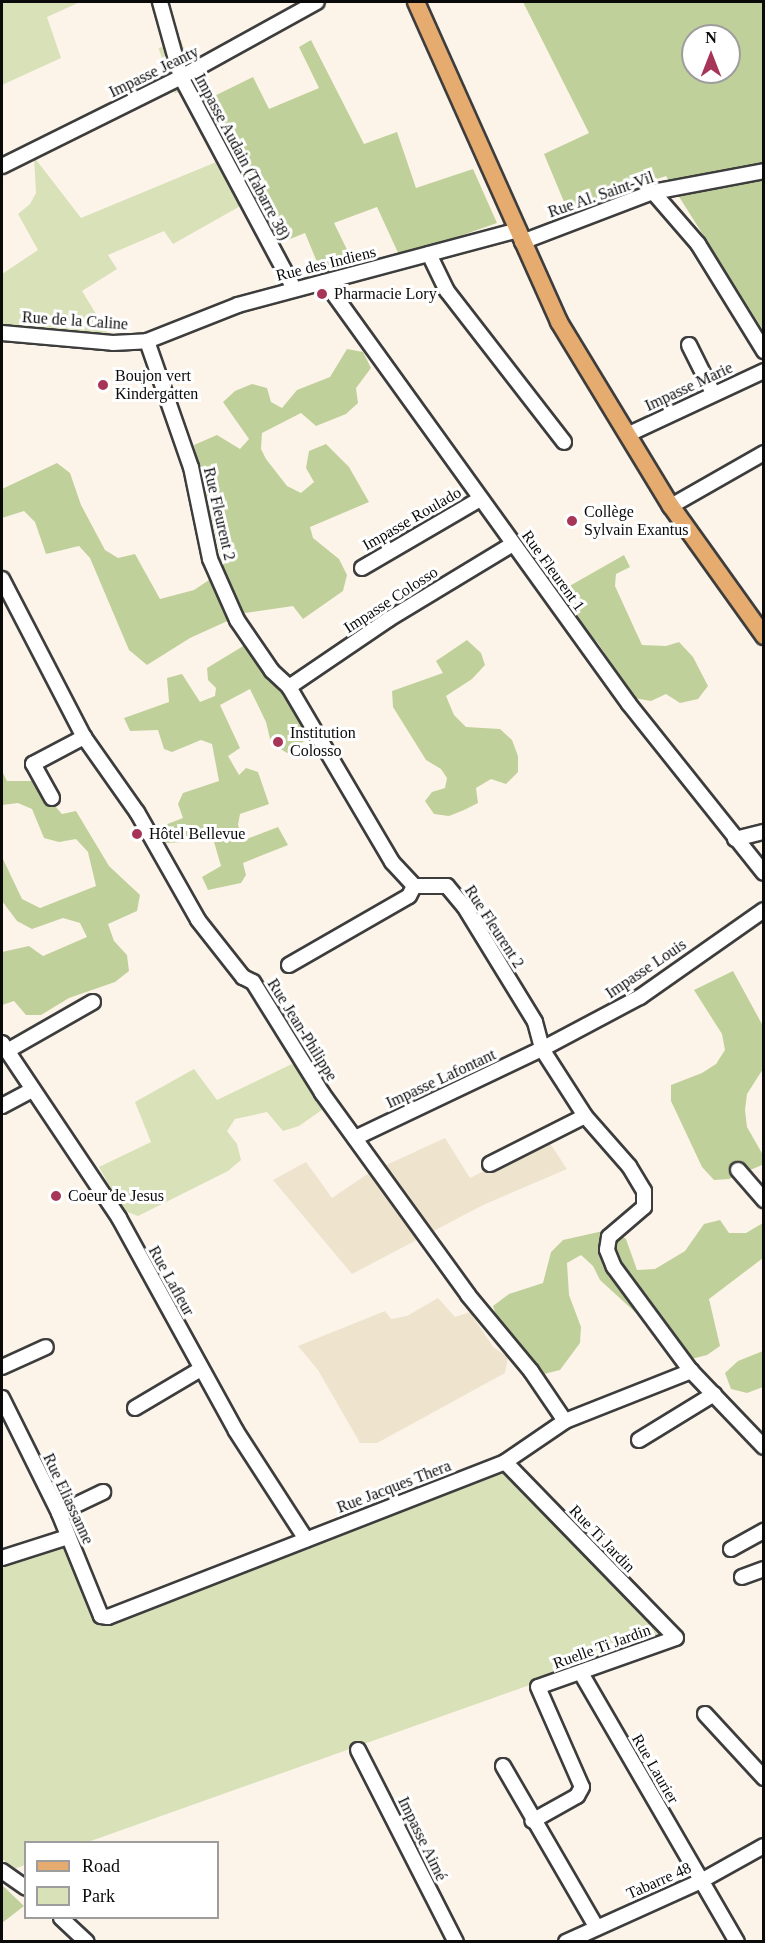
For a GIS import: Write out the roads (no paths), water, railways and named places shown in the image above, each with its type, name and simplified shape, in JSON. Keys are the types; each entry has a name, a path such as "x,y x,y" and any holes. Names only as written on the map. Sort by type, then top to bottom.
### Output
{"main road":[{"path":"416,2 559,322 671,506 764,636"}],"street":[{"name":"Impasse Audain (Tabarre 38)","path":"160,2 182,77 294,289"},
{"name":"Impasse Jeanty","path":"2,166 182,77 317,2"},
{"name":"Rue Al. Saint-Vil","path":"519,236 653,192 764,171"},
{"path":"653,192 698,244 764,351"},
{"name":"Rue des Indiens","path":"147,341 238,305 294,289 429,254 519,236"},
{"path":"429,254 447,291 564,442"},
{"name":"Rue Fleurent 1","path":"326,282 513,544 735,839 764,873"},
{"name":"Rue de la Caline","path":"2,333 113,343 147,341"},
{"name":"Rue Fleurent 2","path":"147,341 191,467 210,559 237,620 273,670 289,687 392,862 414,886 447,886 464,906 535,1022 542,1049 585,1116 629,1166 644,1191 644,1207 609,1237 607,1250 614,1267 692,1371"},
{"path":"689,345 713,393"},
{"name":"Impasse Marie","path":"629,434 764,371"},
{"path":"671,506 764,453"},
{"name":"Impasse Roulado","path":"362,568 480,499"},
{"name":"Impasse Colosso","path":"289,687 388,619 513,544"},
{"name":"Rue Jean-Philippe","path":"2,579 84,737 137,812 198,920 243,976 253,982 322,1093 468,1295 531,1371 565,1421"},
{"path":"52,798 33,764 84,737"},
{"path":"735,839 764,832"},
{"path":"289,965 409,896 414,886"},
{"name":"Impasse Louis","path":"542,1049 640,997 764,910"},
{"path":"4,1047 93,1002"},
{"name":"Rue Lafleur","path":"4,1047 119,1218 201,1369 306,1539"},
{"name":"Impasse Lafontant","path":"355,1138 542,1049"},
{"path":"2,1106 32,1090"},
{"path":"490,1164 585,1116"},
{"path":"738,1170 764,1200"},
{"path":"2,1367 46,1347"},
{"path":"135,1408 201,1369"},
{"path":"692,1371 764,1447"},
{"name":"Rue Jacques Thera","path":"101,1616 108,1617 505,1462 565,1421 692,1371"},
{"path":"639,1440 714,1394"},
{"name":"Rue Eliassanne","path":"2,1398 59,1513 101,1616"},
{"name":"Rue Ti Jardin","path":"505,1462 676,1638"},
{"path":"59,1513 103,1492"},
{"path":"731,1549 764,1531"},
{"path":"2,1558 68,1537"},
{"path":"742,1577 764,1569"},
{"name":"Ruelle Ti Jardin","path":"532,1821 577,1796 582,1787 538,1687 676,1638"},
{"name":"Rue Laurier","path":"581,1673 737,1941"},
{"path":"705,1714 764,1778"},
{"name":"Impasse Aimé","path":"358,1750 456,1941"},
{"path":"503,1766 532,1821 597,1928"},
{"name":"Tabarre 48","path":"566,1941 701,1881 764,1846"},
{"path":"2,1871 24,1887"},
{"path":"63,1919 87,1941"}],"waterway":[{"path":"531,229 568,217"}],"place":[{"name":"Pharmacie Lory","path":"322,294"},
{"name":"Boujon vert Kindergatten","path":"103,385"},
{"name":"Collège Sylvain Exantus","path":"572,521"},
{"name":"Institution Colosso","path":"278,742"},
{"name":"Hôtel Bellevue","path":"137,834"},
{"name":"Coeur de Jesus","path":"56,1196"}]}
